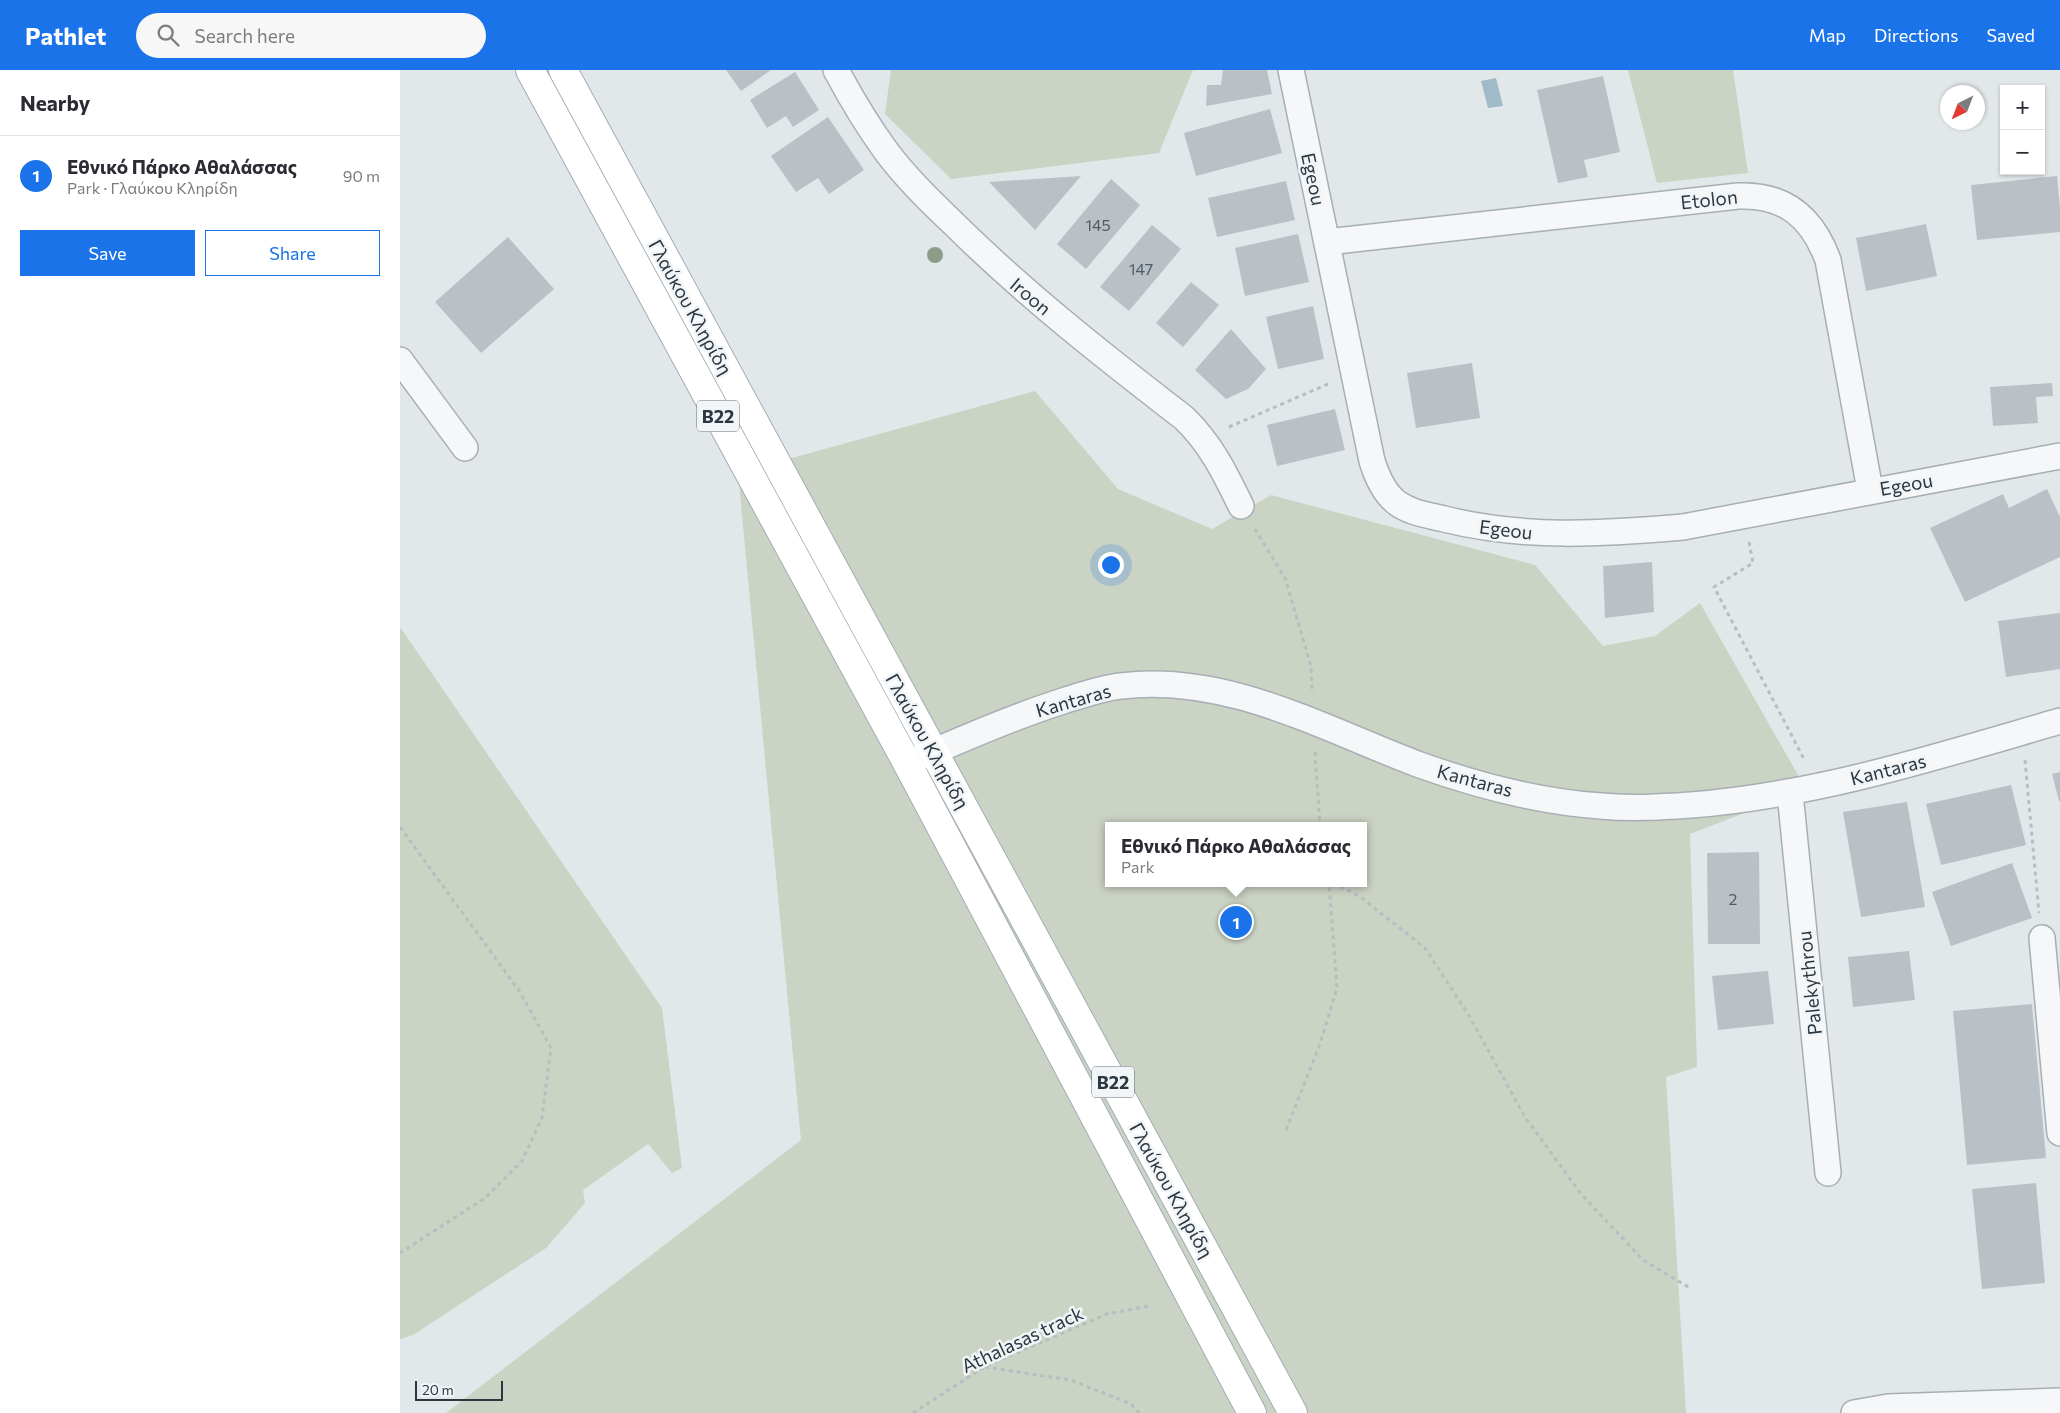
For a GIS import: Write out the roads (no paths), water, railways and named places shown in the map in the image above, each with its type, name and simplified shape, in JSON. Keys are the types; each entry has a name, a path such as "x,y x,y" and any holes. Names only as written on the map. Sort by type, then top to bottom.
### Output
{"main road":[{"name":"Γλαύκου Κληρίδη","path":"530,70 907,763 1252,1413"},
{"name":"Γλαύκου Κληρίδη","path":"563,70 1293,1413"}],"street":[{"name":"Iroon","path":"836,70 862,116 886,152 913,183 999,268 1056,317 1184,418 1204,438 1219,461 1241,506"},
{"name":"Egeou","path":"1291,70 1376,474 1388,494 1409,510 1487,528 1528,533 1572,534 1683,527 1870,490 2060,456"},
{"name":"Etolon","path":"1327,242 1738,196 1754,195 1781,202 1794,210 1812,228 1822,242 1828,260 1870,490"},
{"path":"400,360 465,448"},
{"name":"Kantaras","path":"907,763 1035,710 1099,690 1122,686 1180,685 1249,697 1422,766 1456,777 1569,803 1635,808 1723,802 1790,793 1924,760 2060,721"},
{"name":"Palekythrou","path":"1790,793 1828,1173"},
{"path":"2042,938 2060,1132"},
{"path":"1854,1413 1888,1407 2060,1401"}],"water":[{"path":"1496,78 1503,106 1488,108 1481,81"}],"place":[{"name":"Εθνικό Πάρκο Αθαλάσσας","path":"1236,922"}]}
